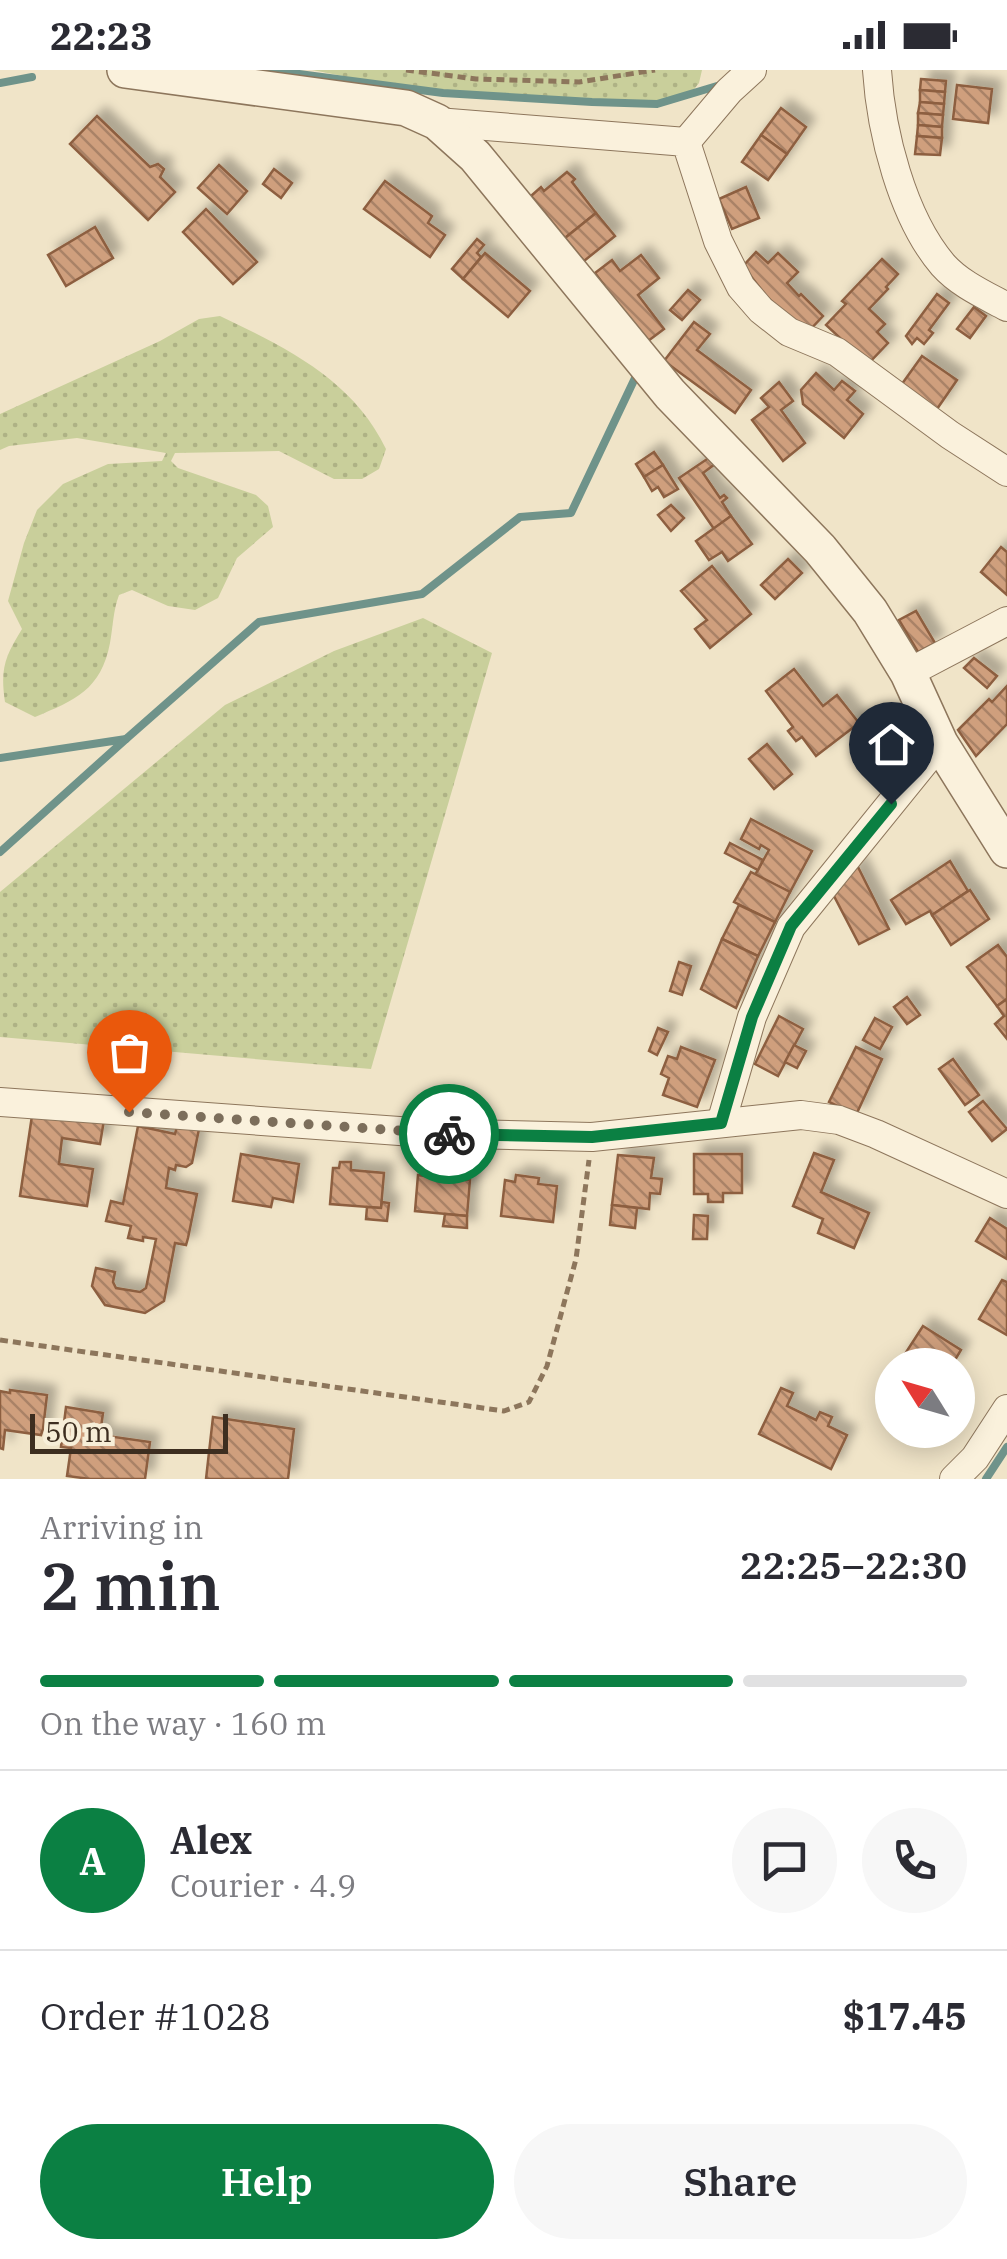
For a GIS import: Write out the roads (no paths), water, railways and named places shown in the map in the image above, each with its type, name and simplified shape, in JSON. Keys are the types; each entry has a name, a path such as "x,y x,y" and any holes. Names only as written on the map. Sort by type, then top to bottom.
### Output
{"street":[{"path":"125,70 406,108 437,122 475,156 670,394 820,549 870,612 908,674 940,743 1007,850"},
{"path":"686,142 752,70"},
{"path":"878,70 888,140 920,232 945,266 973,290 1007,307"},
{"path":"437,122 686,142"},
{"path":"686,142 718,241 741,287 761,310 789,332 837,352 950,436 1007,472"},
{"path":"908,674 1007,621"},
{"path":"721,1123 752,1017 791,926 940,743"},
{"path":"0,1102 426,1133 592,1137 801,1115 840,1120 1007,1194"},
{"path":"954,1479 975,1458 1007,1409"}],"waterway":[{"path":"269,70 443,93 592,102 657,104 717,86"},
{"path":"0,83 32,77"},
{"path":"0,758 126,739 259,622 422,594 520,517 571,513 636,376"},
{"path":"0,852 126,739"},
{"path":"986,1479 1007,1447"}]}
